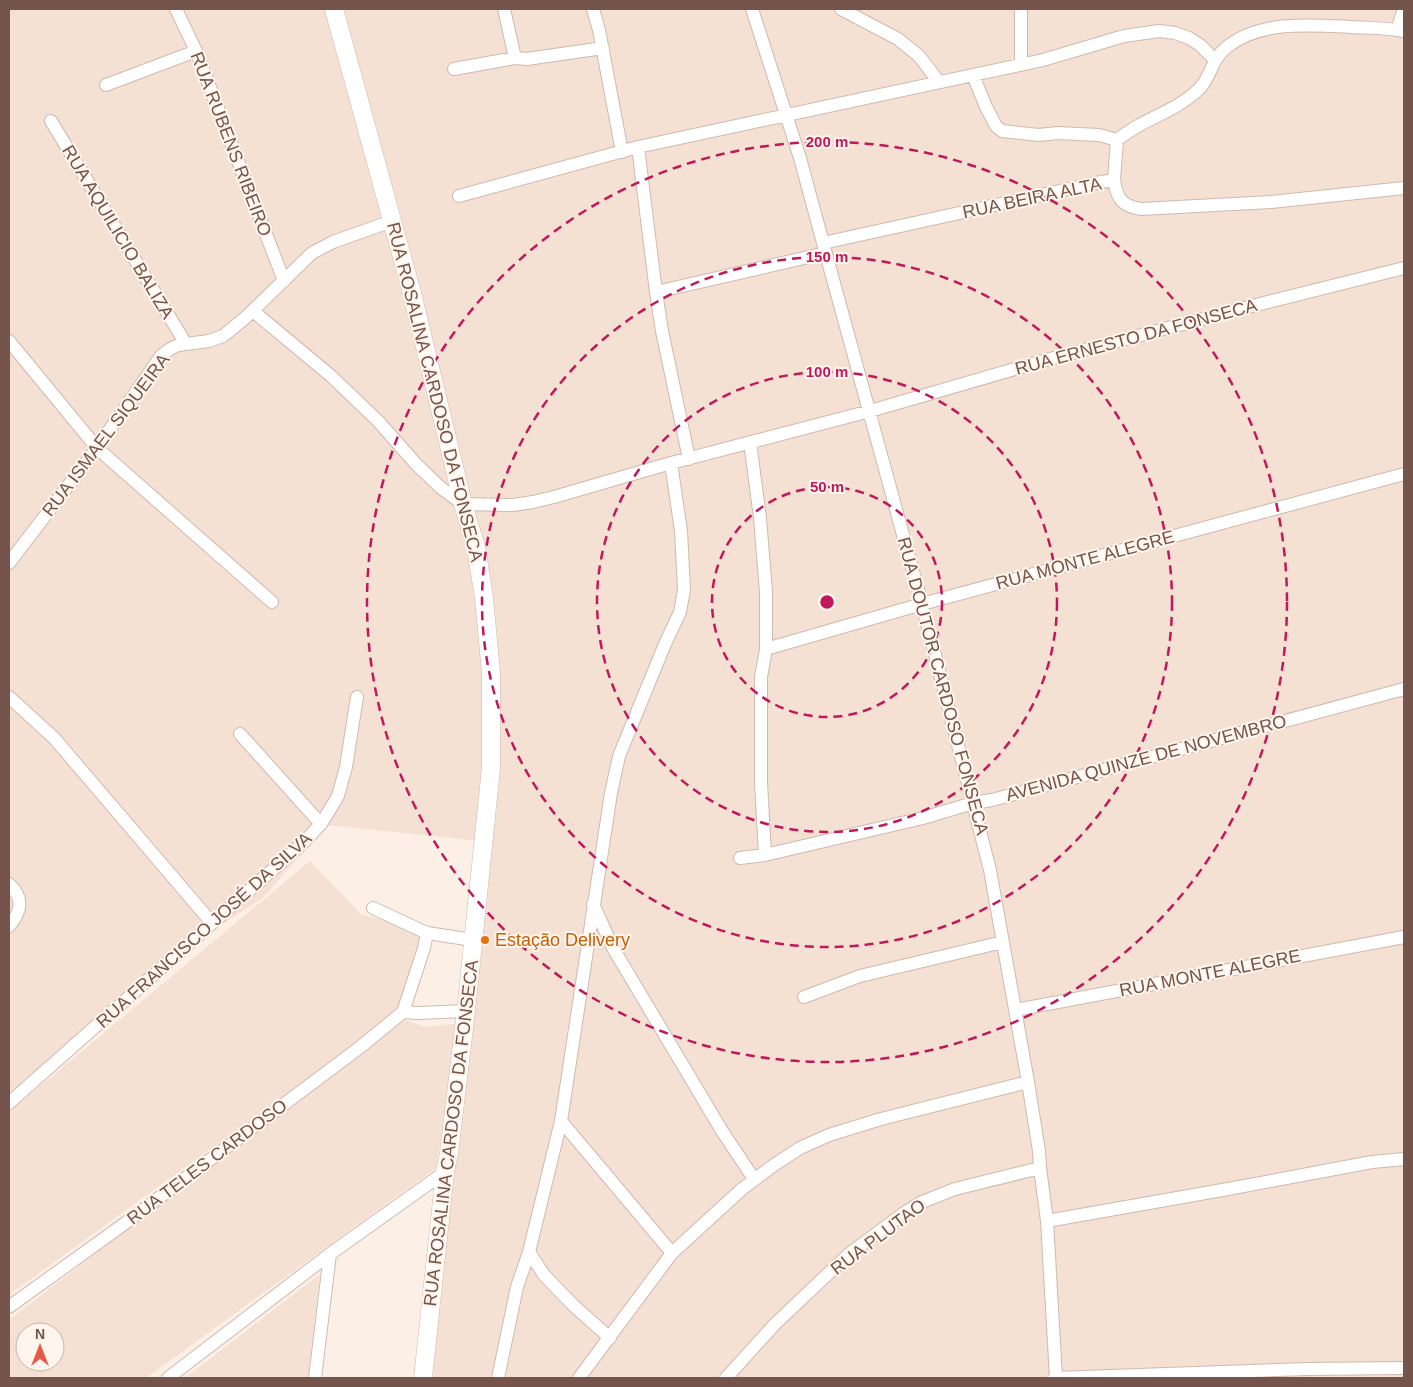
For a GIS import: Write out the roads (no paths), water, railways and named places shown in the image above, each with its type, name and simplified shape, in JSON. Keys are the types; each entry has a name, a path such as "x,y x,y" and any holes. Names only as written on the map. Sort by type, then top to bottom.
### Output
{"street":[{"name":"RUA RUBENS RIBEIRO","path":"176,9 196,52 284,281"},
{"name":"RUA ROSALINA CARDOSO DA FONSECA","path":"334,9 413,297 476,547 484,598 491,673 491,768 466,1011 449,1154 445,1172 424,1378"},
{"path":"504,9 515,58"},
{"path":"595,9 622,152"},
{"name":"RUA DOUTOR CARDOSO FONSECA","path":"752,9 800,158 825,248 922,604 990,870 1016,1010 1039,1151 1047,1221 1055,1378"},
{"path":"841,9 880,29 905,45 919,56 939,82"},
{"path":"1021,9 1021,64"},
{"path":"972,75 996,126 1002,131 1038,136 1058,133 1099,135 1117,140 1136,127 1185,100 1200,89 1215,60 1228,45 1246,35 1270,28 1303,25 1400,30 1404,10"},
{"path":"459,196 638,147 1043,60 1124,36 1159,31 1176,33 1200,45 1215,60"},
{"path":"454,69 515,58 527,59 603,48"},
{"path":"106,85 196,52"},
{"name":"RUA AQUILICIO BALIZA","path":"51,121 186,344"},
{"path":"1114,180 1117,140"},
{"path":"638,147 662,331 689,459"},
{"name":"RUA BEIRA ALTA","path":"656,292 825,248 1114,180 1116,192 1121,201 1130,207 1141,209 1271,202 1404,188"},
{"name":"RUA ISMAEL SIQUEIRA","path":"9,563 97,448 160,356 178,345 209,341 223,336 253,311 312,253 333,242 392,221"},
{"name":"RUA ERNESTO DA FONSECA","path":"464,504 513,505 533,502 671,463 870,411 1046,360 1404,268"},
{"path":"253,311 331,376 378,421 416,464 441,488 464,504"},
{"path":"9,341 97,448 272,602"},
{"path":"750,442 760,518 766,592 766,649 761,677 761,782 765,855"},
{"path":"498,1378 518,1287 529,1252 561,1121 611,793 619,756 680,612 684,590 681,530 671,463"},
{"name":"RUA MONTE ALEGRE","path":"766,649 922,604 1404,474"},
{"name":"AVENIDA QUINZE DE NOVEMBRO","path":"740,858 765,855 923,818 1404,689"},
{"name":"RUA FRANCISCO JOSÉ DA SILVA","path":"9,1103 305,841 321,824 338,796 346,767 357,697"},
{"path":"9,698 54,738 212,923"},
{"path":"240,734 321,824"},
{"path":"9,884 19,898 20,906 9,926"},
{"path":"594,904 612,948 722,1130 754,1179"},
{"path":"373,908 427,933 473,940"},
{"path":"427,933 403,1012 466,1011"},
{"name":"RUA MONTE ALEGRE","path":"1016,1010 1404,937"},
{"path":"804,997 860,976 1003,942"},
{"name":"RUA TELES CARDOSO","path":"9,1307 132,1219 359,1048 403,1012"},
{"path":"579,1378 672,1253 754,1179 800,1148 829,1135 880,1119 1028,1082"},
{"path":"561,1121 672,1253"},
{"path":"1047,1221 1372,1162 1404,1159"},
{"name":"RUA PLUTAO","path":"726,1378 775,1324 849,1254 904,1212 922,1202 955,1189 1040,1168"},
{"path":"168,1378 330,1254 445,1172"},
{"path":"529,1252 544,1275 574,1306 610,1338"},
{"path":"315,1378 330,1254"},
{"path":"1055,1378 1307,1369 1404,1368"}],"place":[{"name":"Estação Delivery","path":"485,940"}]}
